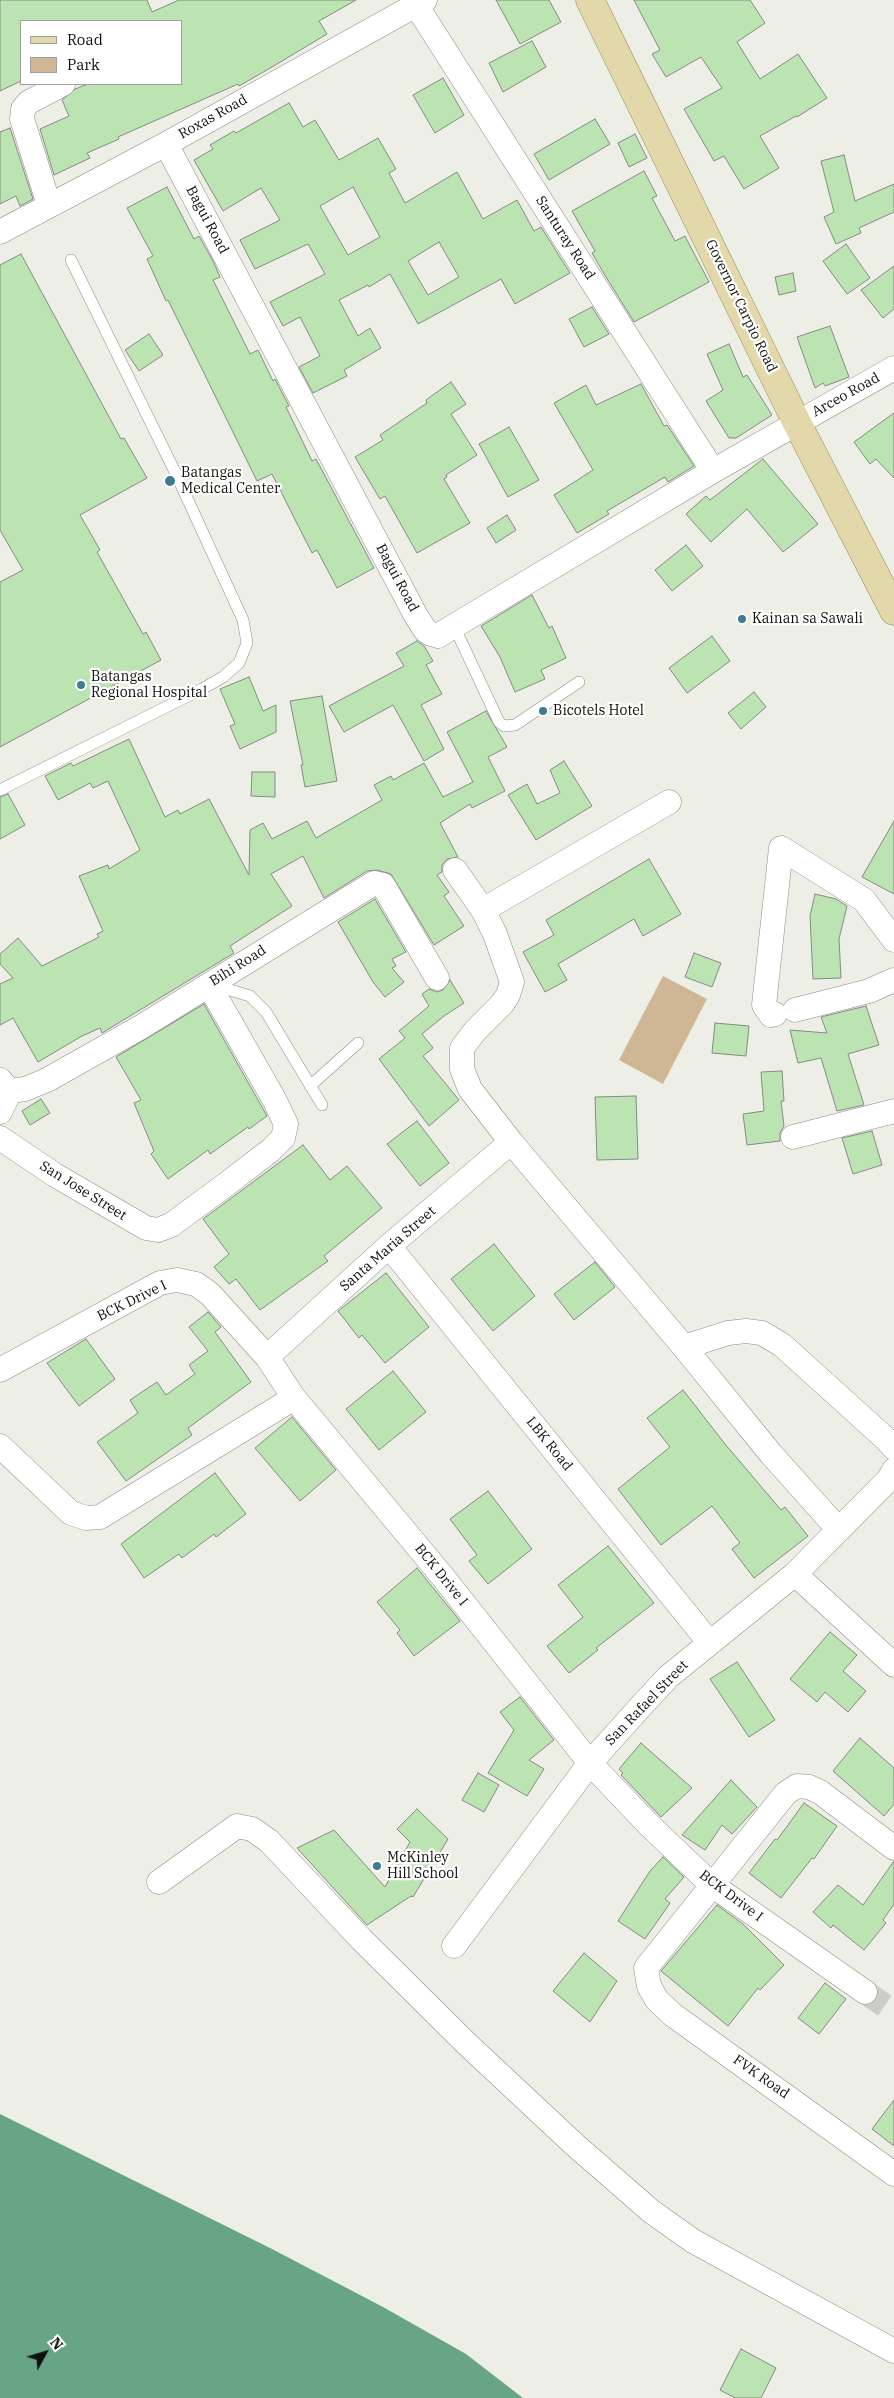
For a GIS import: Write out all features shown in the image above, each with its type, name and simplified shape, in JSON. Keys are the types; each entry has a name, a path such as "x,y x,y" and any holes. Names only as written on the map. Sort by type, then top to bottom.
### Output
{"main road":[{"name":"Governor Carpio Road","path":"590,0 797,422 894,611"}],"street":[{"name":"Roxas Road","path":"0,232 166,144 421,2"},
{"name":"Santuray Road","path":"421,2 713,471"},
{"path":"49,205 22,118 23,109 30,102 61,85"},
{"name":"Bagui Road","path":"166,144 415,614 425,630 431,634 438,636 797,422"},
{"name":"Arceo Road","path":"797,422 894,368"},
{"path":"483,910 669,802"},
{"path":"894,940 864,900 781,848 764,1005 771,1015 869,991 894,980"},
{"path":"455,870 483,910 495,934 512,982 508,995 502,1004 475,1031 462,1048 462,1069 470,1089 511,1142 772,1454 839,1530"},
{"name":"Bihi Road","path":"5,1086 25,1089 46,1080 141,1027 374,883 383,885 437,978"},
{"name":"San Jose Street","path":"0,1138 55,1175 130,1220 146,1228 158,1230 171,1224 271,1150 283,1138 286,1124 213,982"},
{"path":"0,1112 5,1086"},
{"path":"794,1137 894,1111"},
{"name":"Santa Maria Street","path":"267,1357 389,1246 511,1142"},
{"name":"LBK Road","path":"389,1246 709,1642"},
{"name":"BCK Drive I","path":"0,1370 160,1284 177,1280 196,1284 210,1294 267,1357 294,1398 443,1577 590,1763 647,1823 712,1885 865,1992"},
{"path":"684,1348 728,1334 746,1331 762,1333 782,1346 894,1448"},
{"path":"0,1446 71,1513 86,1518 100,1517 294,1398"},
{"name":"San Rafael Street","path":"454,1946 590,1763 668,1677 795,1574 889,1479 894,1470"},
{"path":"795,1574 894,1665"},
{"path":"712,1885 786,1793 798,1786 809,1787 820,1792 894,1848"},
{"path":"158,1882 237,1826 252,1829 270,1841 362,1940 468,2045 575,2145 652,2212 702,2246 894,2351"},
{"name":"FVK Road","path":"712,1885 646,1968 649,1986 657,2000 673,2015 894,2174"}],"lane":[{"path":"0,790 202,689 224,676 239,663 246,643 242,620 176,474 71,260"},
{"path":"454,626 499,722 504,726 515,725 579,682"},
{"path":"213,982 250,996 266,1012 322,1105"},
{"path":"310,1086 358,1043"}],"green space":[{"path":"663,976 707,999 663,1084 619,1060"}],"shaded area":[{"path":"0,2114 272,2249 383,2307 466,2354 523,2398 0,2398"}],"building":[{"path":"0,0 147,0 152,12 179,0 356,0 319,21 327,34 272,67 239,86 238,84 118,137 119,139 87,153 90,158 54,175 40,129 69,116 62,100 75,89 85,85 182,85 182,20 20,20 20,81 0,91"},
{"path":"496,0 549,0 561,22 520,44"},
{"path":"634,0 750,0 765,23 737,42 760,79 798,54 827,98 797,117 760,136 779,168 744,189 724,156 714,161 684,109 722,88 701,57 666,77 652,54 660,50"},
{"path":"532,41 546,67 503,92 489,63"},
{"path":"443,78 464,115 435,133 413,95"},
{"path":"289,103 303,127 315,120 339,160 378,138 396,169 389,173 405,203 457,172 483,219 517,200 534,231 541,227 570,273 515,304 501,279 418,324 390,274 369,287 368,285 339,300 358,336 370,328 381,348 344,370 347,376 313,393 299,367 320,356 300,317 283,326 270,302 325,274 308,244 255,269 240,240 280,220 261,188 223,211 194,160 213,149 210,145 234,131 236,133","holes":["353,187 380,237 348,255 320,206","439,242 459,277 428,295 408,261"]},
{"path":"595,119 610,144 549,180 534,154"},
{"path":"10,128 33,199 20,206 16,196 0,204 0,132"},
{"path":"635,134 647,158 629,167 618,143"},
{"path":"844,155 855,201 894,184 894,212 859,228 861,233 836,244 824,217 834,212 821,161"},
{"path":"644,171 657,196 652,198 675,241 685,236 709,282 634,322 592,253 595,251 572,211"},
{"path":"167,187 194,239 199,236 213,261 220,277 213,280 250,354 258,350 273,381 275,379 289,406 286,407 312,461 316,459 374,568 337,588 317,550 312,553 272,474 257,481 168,300 166,301 147,259 153,256 127,208"},
{"path":"846,244 870,278 847,294 823,261"},
{"path":"21,254 121,439 124,438 147,478 80,515 100,550 97,552 143,634 146,632 161,660 0,747 0,582 23,570 0,530 0,265"},
{"path":"894,266 894,309 883,318 861,290"},
{"path":"793,273 796,291 779,295 775,277"},
{"path":"592,307 609,334 584,347 569,319"},
{"path":"830,326 849,377 825,386 823,383 815,388 797,337"},
{"path":"149,334 163,355 139,371 125,350"},
{"path":"729,344 743,377 747,375 772,415 736,438 729,438 706,401 723,390 707,354"},
{"path":"451,382 466,404 451,414 477,455 446,475 447,477 444,479 470,523 417,553 385,496 380,499 355,457 383,440 380,435 427,403 426,400"},
{"path":"641,384 664,426 667,425 694,466 668,482 665,477 607,511 609,514 577,533 554,495 593,470 554,403 586,385 596,405"},
{"path":"894,413 894,478 876,459 870,464 854,442"},
{"path":"509,427 539,480 508,497 479,444"},
{"path":"763,459 818,524 783,552 747,509 711,542 686,514 706,496 710,500"},
{"path":"507,515 516,530 496,543 487,528"},
{"path":"686,545 703,566 672,591 655,570"},
{"path":"532,595 549,628 552,626 566,658 541,670 545,679 515,692 500,657 481,626"},
{"path":"712,636 730,661 687,693 669,668"},
{"path":"417,641 424,646 433,661 426,665 442,694 421,705 444,749 424,761 393,705 344,732 329,706 404,666 396,653"},
{"path":"249,677 263,711 276,705 276,732 240,749 230,726 235,724 220,689"},
{"path":"754,692 766,707 741,729 728,713"},
{"path":"322,696 337,781 305,787 301,765 303,765 290,701"},
{"path":"486,711 507,747 488,757 505,791 472,808 470,804 440,823 458,857 447,859 442,865 442,872 437,875 449,892 444,896 464,926 434,945 391,874 377,870 367,871 324,898 303,856 271,874 292,906 230,946 234,953 102,1033 100,1028 82,1036 38,1062 13,1018 0,1025 0,984 13,978 0,964 0,954 18,938 42,966 99,937 97,934 103,931 79,876 108,865 109,869 140,850 108,781 93,788 90,783 58,800 45,776 71,763 73,766 129,739 165,817 178,810 180,814 209,799 249,875 250,830 263,823 272,839 307,821 316,838 382,800 374,785 391,776 393,780 424,763 443,797 473,782 447,732"},
{"path":"564,761 592,806 536,840 508,795 527,784 537,804 560,793 550,770"},
{"path":"252,772 275,772 275,797 251,796"},
{"path":"8,794 25,825 0,839 0,797"},
{"path":"894,821 894,894 862,877"},
{"path":"649,859 681,914 643,936 634,919 558,964 567,980 545,992 523,952 554,935 546,920"},
{"path":"815,894 836,899 847,906 839,939 841,978 813,979 810,916"},
{"path":"375,899 406,952 392,959 396,966 392,968 404,982 385,997 373,982 338,922"},
{"path":"694,953 721,963 712,987 685,977"},
{"path":"450,980 464,1003 422,1034 433,1048 423,1056 459,1100 429,1126 379,1059 405,1038 399,1031 429,1006 422,994 429,989 437,992 443,990"},
{"path":"204,1004 267,1116 210,1154 208,1150 168,1179 151,1154 154,1151 134,1103 141,1100 116,1057"},
{"path":"866,1006 879,1045 848,1054 864,1105 837,1111 821,1058 798,1063 790,1030 827,1033 821,1017"},
{"path":"715,1023 749,1026 746,1056 712,1053"},
{"path":"782,1071 784,1101 781,1101 784,1126 780,1133 780,1141 747,1145 743,1114 764,1111 761,1072"},
{"path":"636,1096 638,1159 597,1160 595,1097"},
{"path":"41,1099 50,1113 30,1125 22,1111"},
{"path":"417,1121 449,1163 420,1186 387,1144"},
{"path":"872,1131 882,1165 853,1174 842,1138"},
{"path":"303,1145 330,1180 347,1166 382,1208 324,1256 328,1261 260,1310 236,1279 229,1284 214,1267 229,1254 203,1219"},
{"path":"494,1244 535,1296 493,1331 451,1279"},
{"path":"595,1262 615,1287 574,1320 554,1294"},
{"path":"386,1273 429,1327 385,1363 362,1335 359,1338 338,1311"},
{"path":"208,1312 221,1327 215,1332 251,1382 188,1428 192,1435 126,1481 97,1442 138,1413 130,1400 157,1382 166,1395 195,1374 189,1365 208,1351 189,1327"},
{"path":"86,1339 115,1379 79,1406 47,1363"},
{"path":"393,1371 426,1412 379,1450 346,1409"},
{"path":"683,1390 725,1444 781,1510 785,1507 808,1536 754,1578 732,1549 740,1543 712,1506 661,1545 618,1489 670,1447 647,1418"},
{"path":"292,1417 336,1470 300,1501 255,1448"},
{"path":"215,1473 246,1514 216,1537 214,1534 182,1558 179,1554 144,1578 121,1544"},
{"path":"488,1491 532,1549 488,1584 469,1561 477,1555 450,1519"},
{"path":"608,1546 654,1603 596,1648 598,1650 569,1673 547,1646 583,1617 558,1585"},
{"path":"417,1568 460,1621 414,1656 397,1633 400,1630 377,1602"},
{"path":"830,1632 857,1655 843,1671 866,1691 848,1712 825,1692 817,1702 790,1679"},
{"path":"737,1662 775,1720 749,1737 710,1679"},
{"path":"520,1697 554,1740 529,1760 544,1769 527,1796 488,1773 514,1730 500,1712"},
{"path":"860,1738 894,1768 894,1804 884,1816 833,1771"},
{"path":"641,1743 692,1788 661,1817 621,1775 623,1773 619,1769"},
{"path":"478,1773 499,1785 484,1812 462,1800"},
{"path":"731,1780 757,1807 732,1834 722,1825 705,1850 682,1835"},
{"path":"804,1803 837,1826 814,1859 812,1858 781,1898 749,1873 775,1839 777,1840"},
{"path":"417,1809 448,1839 413,1897 411,1896 367,1925 297,1848 334,1830 385,1887 410,1842 397,1829"},
{"path":"663,1857 684,1877 665,1899 670,1903 645,1939 618,1921 650,1871"},
{"path":"894,1861 894,1904 883,1920 886,1923 864,1950 833,1925 831,1928 813,1912 838,1885 863,1905"},
{"path":"717,1905 743,1924 784,1965 760,1990 758,1988 728,2026 661,1971"},
{"path":"584,1953 617,1981 590,2022 553,1991"},
{"path":"825,1983 846,1999 819,2034 798,2018"},
{"path":"894,2100 894,2146 872,2129"},
{"path":"741,2349 776,2368 761,2398 735,2398 720,2390"}],"tunnel":[{"path":"865,1992 894,2012"}],"place":[{"name":"Batangas Medical Center","path":"170,481"},
{"name":"Kainan sa Sawali","path":"742,619"},
{"name":"Batangas Regional Hospital","path":"81,685"},
{"name":"Bicotels Hotel","path":"543,711"},
{"name":"McKinley Hill School","path":"377,1866"}]}
